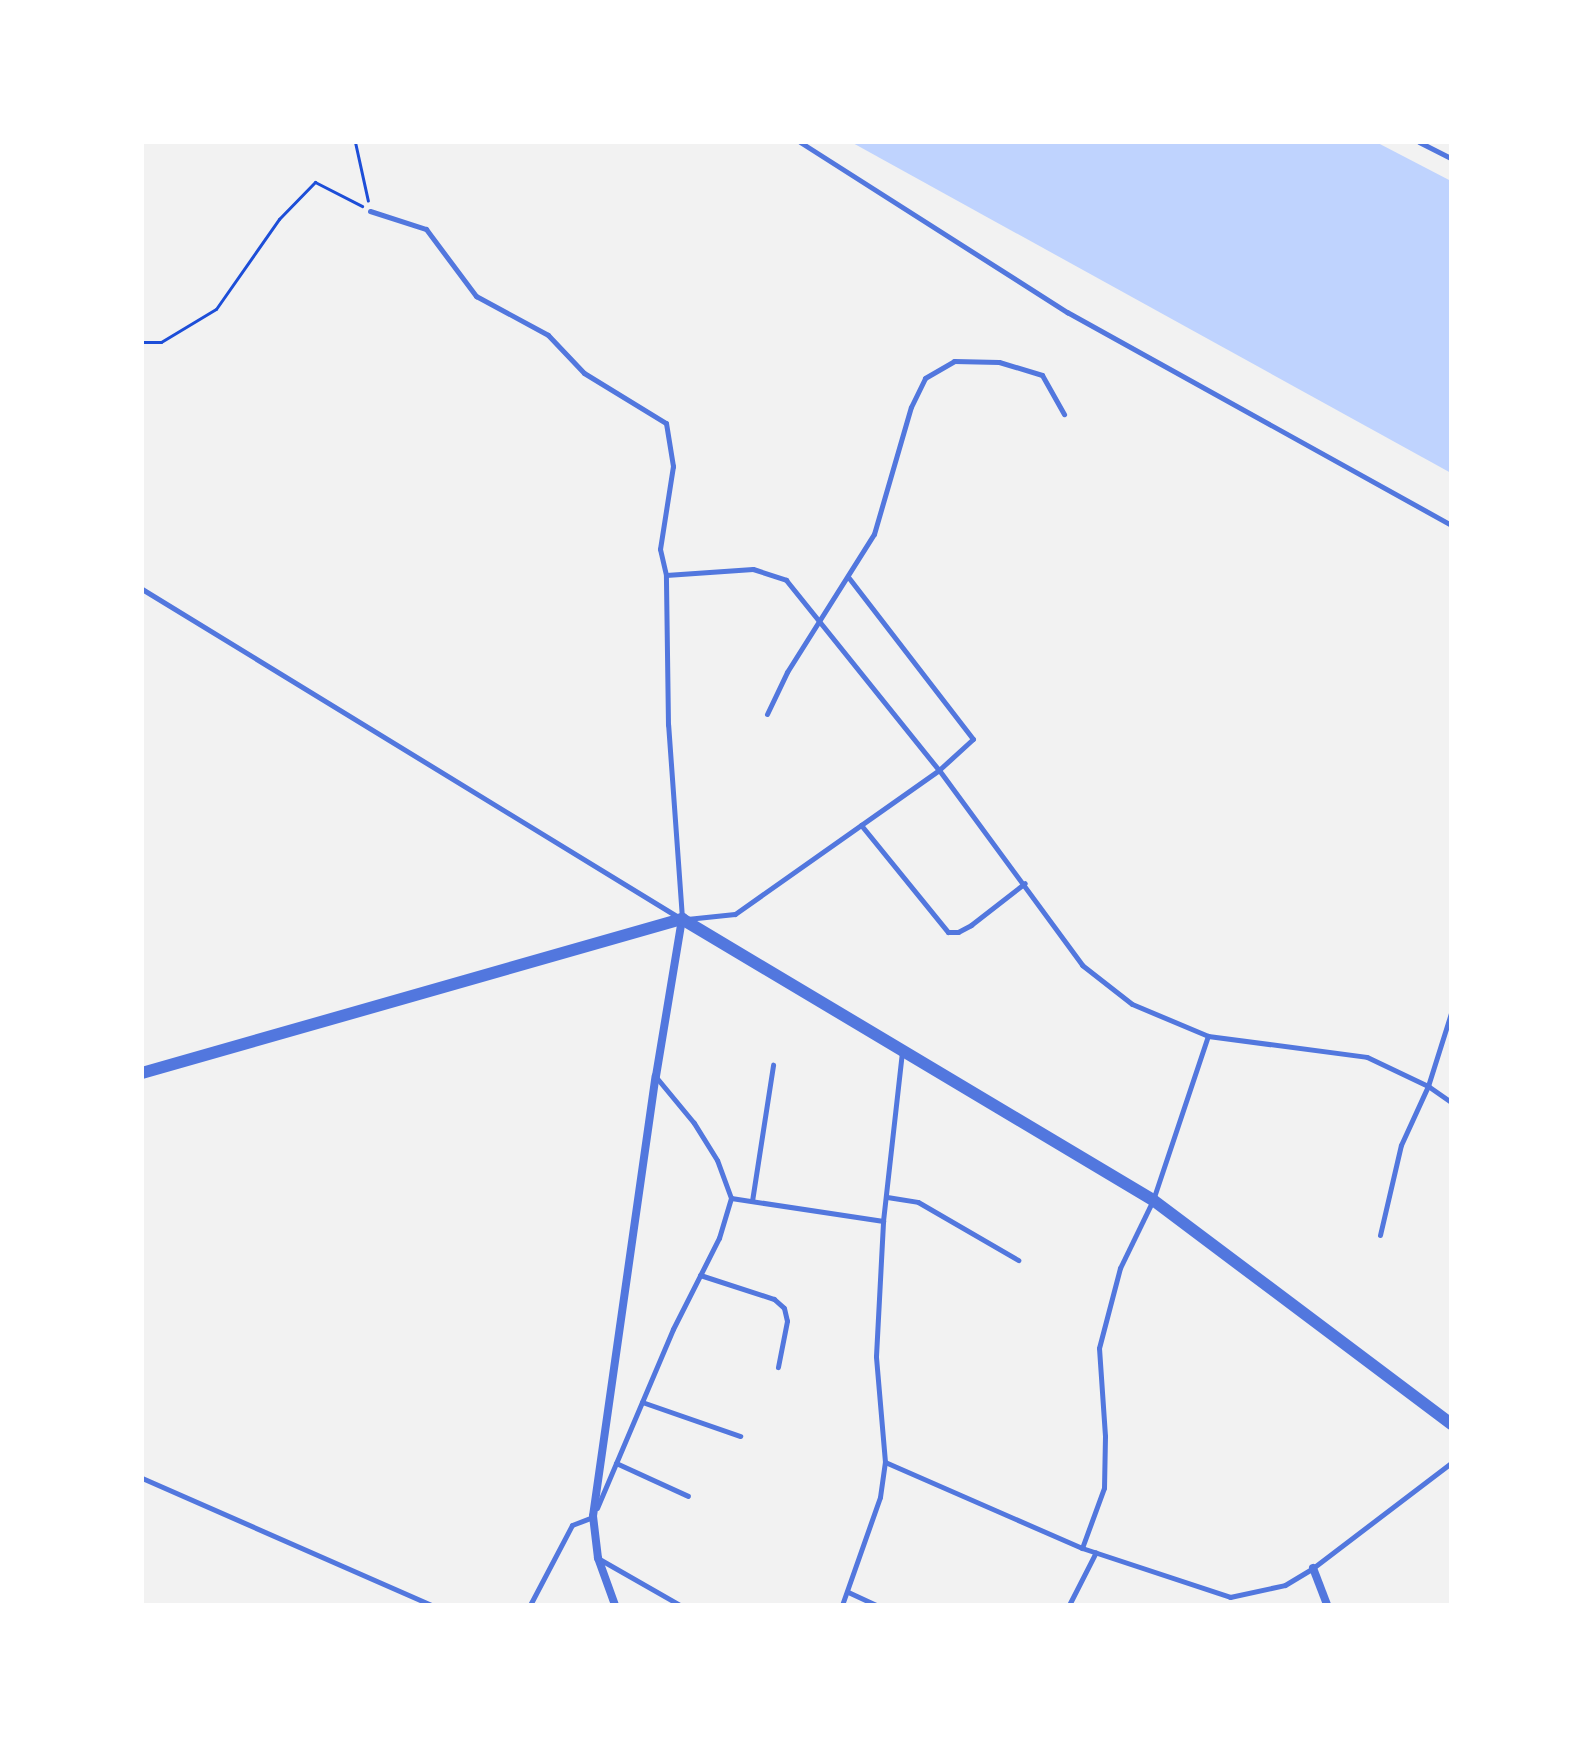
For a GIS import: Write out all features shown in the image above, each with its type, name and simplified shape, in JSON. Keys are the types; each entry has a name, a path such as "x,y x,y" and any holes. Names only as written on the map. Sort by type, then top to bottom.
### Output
{"street":[{"path":"615,1605 598,1558 593,1516 656,1076 682,919"},
{"path":"142,1073 682,919 1153,1200 1451,1424"},
{"path":"1313,1568 1327,1605"}],"lane":[{"path":"800,142 1067,312 1451,525"},
{"path":"1419,142 1451,158"},
{"path":"370,211 426,229 476,296 548,335 584,373 666,423 673,466 660,549 666,575 668,725 682,919"},
{"path":"767,714 787,672 874,534 911,407 925,378 954,361 999,362 1042,375 1064,414"},
{"path":"666,575 753,569 786,580 939,770 1025,883 1082,965 1132,1004 1208,1036 1367,1057 1428,1086 1451,1102"},
{"path":"142,589 682,919 735,914 939,770 973,739 849,578"},
{"path":"861,825 948,932 958,932 971,925 1025,883"},
{"path":"1380,1235 1401,1145 1428,1086 1451,1013"},
{"path":"1082,1548 1104,1488 1105,1436 1099,1348 1120,1268 1153,1200 1208,1036"},
{"path":"842,1605 880,1497 885,1462 876,1356 883,1221 902,1051"},
{"path":"752,1201 773,1065"},
{"path":"530,1605 572,1525 593,1516 726,1221 731,1198 717,1160 694,1123 656,1076"},
{"path":"887,1197 918,1202 1018,1260"},
{"path":"731,1198 883,1221"},
{"path":"700,1275 774,1299 784,1308 787,1321 778,1367"},
{"path":"642,1402 740,1436"},
{"path":"885,1462 1082,1548 1230,1597 1285,1585 1313,1568 1451,1463"},
{"path":"616,1463 688,1496"},
{"path":"142,1478 431,1605"},
{"path":"1069,1605 1096,1552"},
{"path":"598,1558 680,1605"},
{"path":"848,1592 876,1605"},
{"path":"1227,1605 1230,1597"}],"path":[{"path":"355,142 370,211"},
{"path":"142,342 161,342 216,309 279,219 315,182 370,211"}],"water":[{"path":"851,142 1376,142 1451,181 1451,473"}]}
